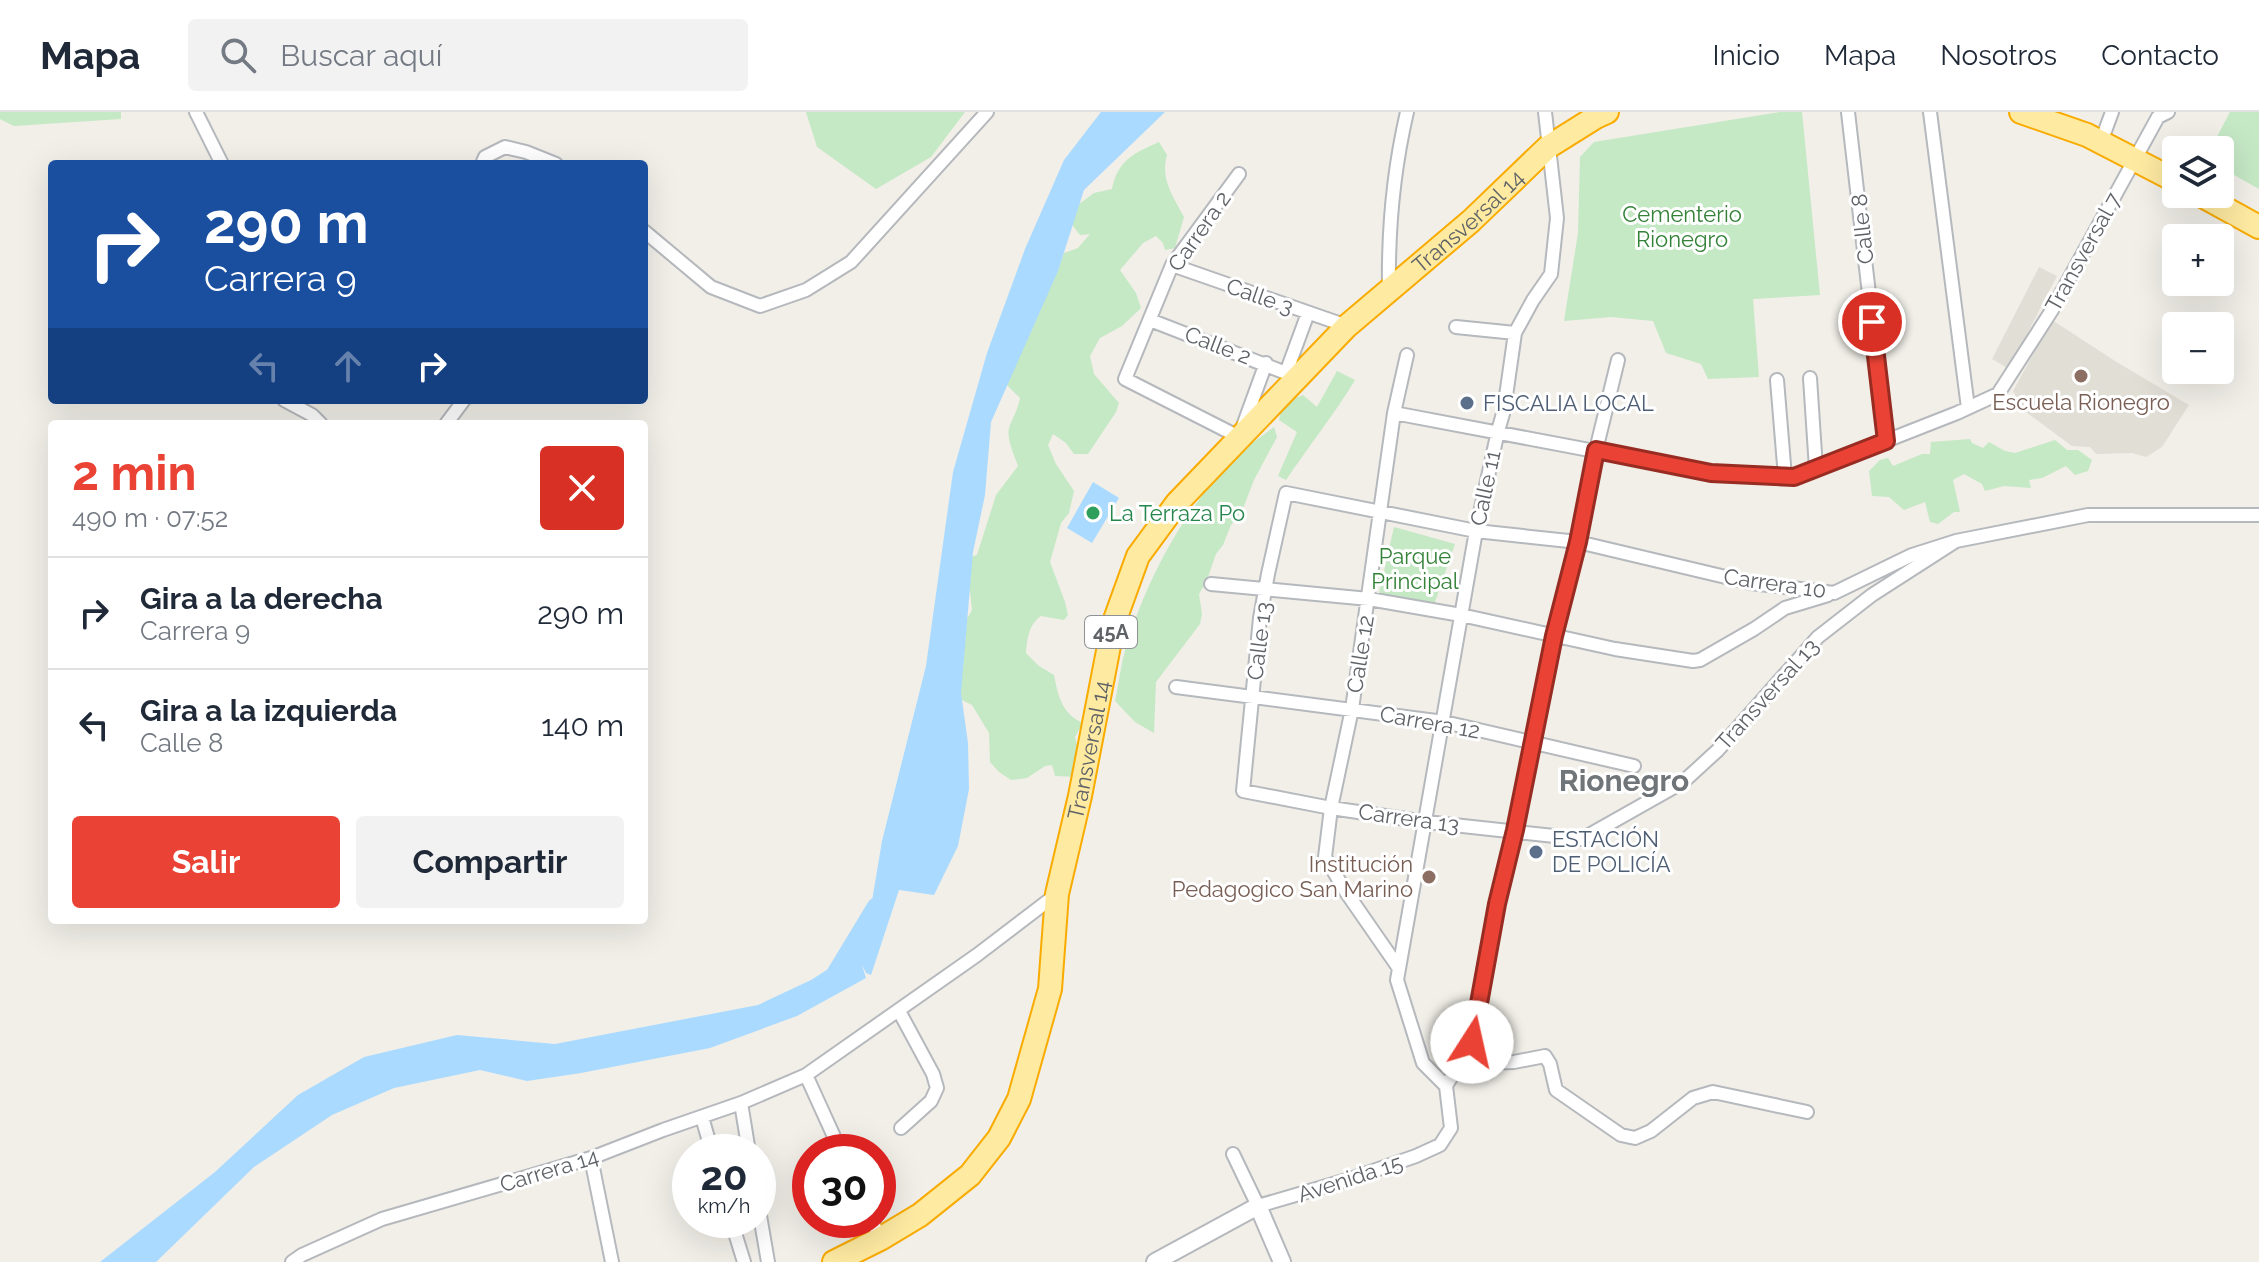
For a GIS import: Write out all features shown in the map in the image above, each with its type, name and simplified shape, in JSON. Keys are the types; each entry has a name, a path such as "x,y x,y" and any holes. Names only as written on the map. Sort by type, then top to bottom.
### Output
{"highway":[{"name":"Transversal 14","path":"896,1223 920,1215 970,1175 999,1138 1019,1099 1050,989 1057,894 1080,796 1113,625 1138,556 1177,503 1347,326 1471,221 1548,147 1607,112"},
{"path":"2026,113 2087,135 2162,174"},
{"path":"2224,208 2259,227"},
{"name":"Transversal 14","path":"834,1262 866,1238"}],"street":[{"path":"196,112 220,160"},
{"path":"648,234 711,287 760,306 806,290 851,262 987,112"},
{"path":"1389,290 1391,219 1407,112"},
{"name":"Calle 11","path":"1398,967 1476,531 1504,410 1515,333 1551,274 1557,218 1545,112"},
{"name":"Calle 8","path":"1848,112 1886,441"},
{"path":"1394,413 1711,473 1794,477 1968,408 1930,112"},
{"path":"2101,142 2112,112"},
{"name":"Transversal 7","path":"1968,408 1998,394 2052,310 2158,117 2168,112"},
{"path":"484,160 505,147 546,160"},
{"name":"Carrera 2","path":"1239,174 1172,265 1125,379 1239,437"},
{"name":"Calle 3","path":"1172,265 1347,326"},
{"name":"Calle 2","path":"1150,320 1286,373 1308,313"},
{"path":"1456,327 1515,333"},
{"name":"Calle 12","path":"1398,967 1325,857 1331,808 1352,709 1394,413 1407,355"},
{"path":"1398,967 1397,980 1423,1063 1446,1086 1472,1042 1476,1028 1484,966 1497,904 1554,636 1618,360"},
{"path":"1239,437 1266,363"},
{"path":"1810,378 1816,469"},
{"path":"1777,380 1785,477"},
{"path":"291,404 317,420"},
{"name":"Carrera 10","path":"1286,493 1476,531 1578,542 1751,583 1834,593 1912,555 1956,541 2088,515 2259,515"},
{"name":"Calle 13","path":"1243,791 1265,590 1286,493"},
{"name":"Transversal 13","path":"1575,838 1589,836 1683,782 1718,750 1818,637 1872,595 1956,541"},
{"path":"1211,584 1369,599 1461,615 1615,649 1693,661 1754,629 1785,608 1834,593"},
{"name":"Carrera 12","path":"1176,687 1444,722 1634,766"},
{"name":"Carrera 13","path":"1243,791 1426,822 1575,838"},
{"name":"Carrera 14","path":"300,1260 382,1219 591,1158 741,1103 806,1075 899,1011 1057,894"},
{"path":"899,1011 933,1074 937,1088 931,1101 901,1128"},
{"path":"1476,1028 1493,1035 1485,1060 1487,1063 1545,1056 1556,1090 1621,1135 1635,1138 1651,1131 1693,1098 1713,1092 1807,1112"},
{"path":"806,1075 833,1134"},
{"name":"Avenida 15","path":"1258,1206 1347,1180 1440,1145 1451,1128 1446,1086"},
{"path":"741,1103 746,1134"},
{"path":"702,1117 707,1134"},
{"path":"1233,1154 1282,1262"},
{"path":"591,1158 612,1262"},
{"path":"1155,1262 1258,1206"},
{"path":"737,1238 744,1262"},
{"path":"764,1238 768,1262"}],"shaded area":[{"path":"2039,267 2057,276 2009,369 1992,359"},
{"name":"Escuela Rionegro","path":"2052,320 2189,405 2162,447 2146,457 2132,453 2096,454 2090,447 2072,446 2023,410 2013,391"}],"green space":[{"path":"0,112 121,112 121,119 14,126 0,119"},
{"path":"806,112 965,112 931,157 876,189 817,147"},
{"name":"Cementerio Rionegro","path":"1780,112 1802,112 1820,295 1753,299 1759,377 1708,379 1701,364 1666,353 1653,321 1611,317 1564,321 1578,233 1580,157 1594,142"},
{"path":"2230,112 2259,112 2259,189 2234,175 2234,136 2217,136"},
{"path":"1159,142 1167,155 1165,172 1169,187 1184,217 1175,248 1165,250 1156,236 1143,243 1120,270 1136,293 1141,308 1122,326 1100,338 1090,356 1094,374 1119,403 1116,412 1088,454 1074,454 1066,443 1053,434 1048,445 1074,491 1050,562 1068,615 1064,620 1041,616 1037,619 1029,632 1026,653 1054,675 1059,697 1066,709 1083,723 1075,737 1080,756 1079,777 1055,776 1052,765 1027,778 1011,780 990,762 989,733 972,705 962,700 956,684 967,619 972,610 970,591 958,585 965,559 977,555 996,495 1018,466 1009,435 1020,398 1007,385 1002,368 1064,253 1078,248 1090,234 1080,235 1073,226 1071,210 1094,193 1112,189 1118,171 1128,159"},
{"path":"1337,371 1355,380 1286,480 1278,476 1297,432 1279,420 1282,403 1303,395 1317,407"},
{"path":"1274,427 1277,437 1254,480 1242,511 1216,554 1199,594 1200,624 1156,682 1154,733 1135,722 1115,701 1124,653 1135,620 1158,566 1206,490 1248,446"},
{"path":"1970,439 1983,448 1989,442 2015,453 2055,440 2067,450 2078,450 2092,460 2088,471 2075,475 2066,466 2042,478 2029,480 2031,488 2004,486 1985,491 1982,484 1964,474 1953,480 1960,512 1954,512 1938,524 1930,522 1925,502 1904,510 1889,497 1872,496 1869,471 1880,460 1888,458 1893,466 1922,454 1930,454 1931,442"},
{"name":"Parque Principal","path":"1394,527 1455,544 1433,608 1377,602"}],"water":[{"path":"1101,112 1165,112 1084,190 1058,271 991,422 985,495 973,552 961,693 968,743 969,789 958,846 934,895 899,890 871,975 862,965 866,978 797,1016 710,1048 527,1081 480,1070 394,1088 332,1115 254,1167 156,1262 100,1262 215,1172 298,1095 364,1057 457,1035 555,1044 758,1005 811,980 855,952 869,919 882,841 926,666 953,472 987,353 1025,249 1064,160"},
{"name":"La Terraza Po","path":"1093,482 1119,498 1092,543 1067,528"}],"waterway":[{"path":"835,980 878,909"}],"place":[{"name":"Escuela Rionegro","path":"2081,376"},
{"name":"FISCALIA LOCAL","path":"1467,403"},
{"name":"La Terraza Po","path":"1093,513"},
{"name":"ESTACIÓN DE POLICÍA","path":"1536,852"},
{"name":"Institución Pedagogico San Marino","path":"1429,877"}],"district":[{"name":"Rionegro","path":"1624,781"}],"route":[{"path":"1472,1042 1484,966 1596,450 1711,473 1794,477 1886,441 1872,322"}]}
